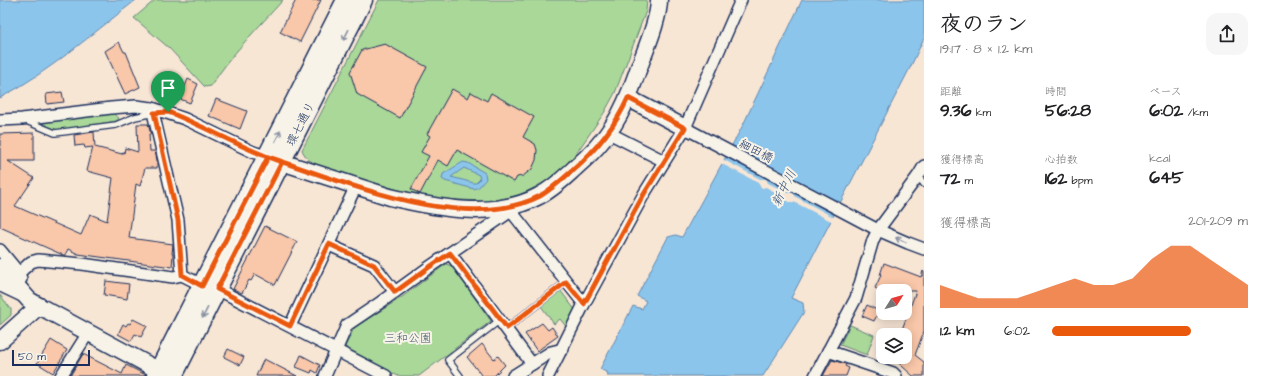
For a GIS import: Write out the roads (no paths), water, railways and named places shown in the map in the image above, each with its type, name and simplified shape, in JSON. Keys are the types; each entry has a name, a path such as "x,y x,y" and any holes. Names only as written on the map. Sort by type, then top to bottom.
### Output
{"main road":[{"name":"環七通り","path":"275,160 346,0"},
{"name":"環七通り","path":"164,375 275,160 363,0"}],"street":[{"path":"325,376 347,325 510,209 535,198 554,186 581,163 609,132 620,116 628,98 656,19 659,0"},
{"path":"548,376 563,349 584,304 644,194 685,128 739,1"},
{"path":"628,98 685,128"},
{"path":"0,120 22,119 136,106 153,111 168,112 254,152 390,197 457,209 510,209"},
{"path":"153,111 178,220 182,275"},
{"name":"細田橋","path":"685,128 878,230 924,249"},
{"path":"609,132 664,161"},
{"path":"815,376 856,298 873,240 878,230 921,180 924,166"},
{"path":"290,326 356,186"},
{"path":"510,209 584,304"},
{"path":"329,244 374,265 395,292"},
{"path":"0,250 19,273 34,303"},
{"path":"450,253 504,324 532,364"},
{"path":"19,273 31,262 38,260 82,264 173,277 182,275 290,326 386,376"},
{"path":"1,273 34,303 164,375"},
{"path":"0,341 34,303"},
{"path":"61,376 88,333"},
{"path":"513,376 551,352 563,349"},
{"path":"828,351 893,373 896,376"}],"lane":[{"path":"22,119 40,128 55,133 116,125 153,111"},
{"path":"460,376 448,360 566,282"}],"water":[{"path":"0,0 136,0 53,65 0,98"},
{"name":"新中川","path":"802,0 924,0 924,38 791,298 803,303 804,312 763,376 607,376 608,373 600,369 633,306 642,309 646,301 637,296 668,237 676,235 682,237 743,125"},
{"path":"463,162 468,163 485,173 486,179 479,187 474,189 445,181 442,179 443,174","holes":["464,168 479,175 480,179 476,183 451,177"]}],"park label":[{"name":"三和公園","path":"408,338"}]}
